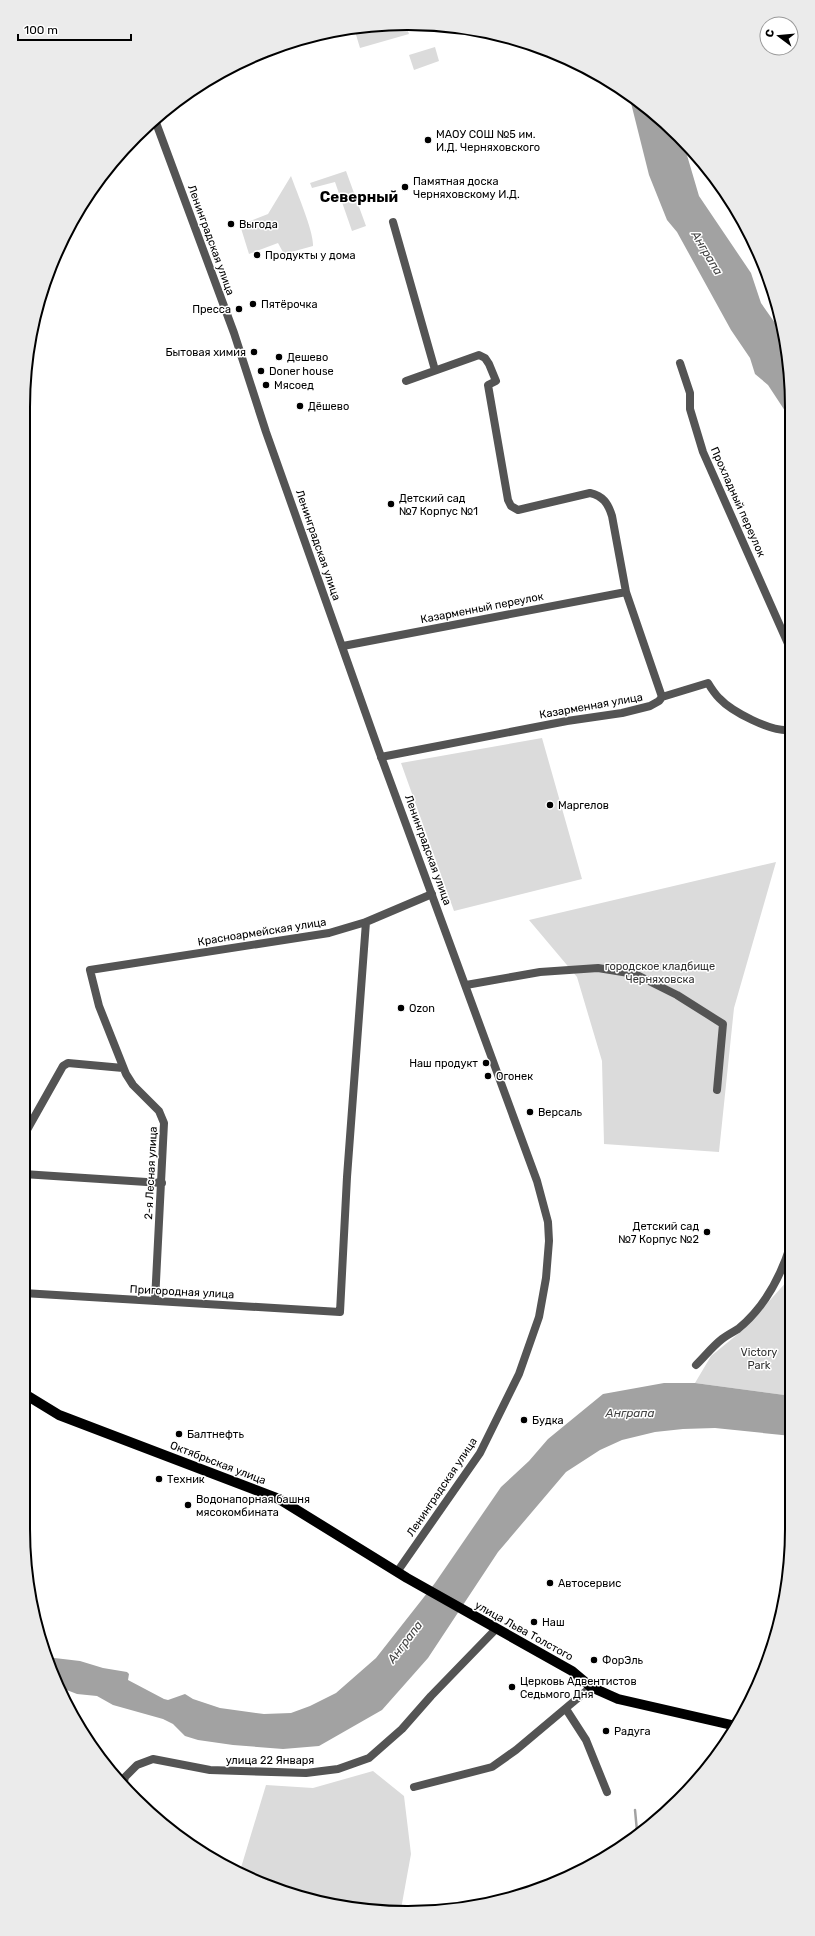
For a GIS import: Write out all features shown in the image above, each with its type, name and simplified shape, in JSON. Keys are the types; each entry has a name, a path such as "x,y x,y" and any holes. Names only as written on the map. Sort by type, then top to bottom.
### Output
{"main road":[{"name":"Октябрьская улица","path":"30,1397 59,1415 279,1499 397,1572"},
{"name":"улица Льва Толстого","path":"397,1572 495,1630 572,1672 591,1687 618,1699 729,1724"}],"street":[{"name":"Ленинградская улица","path":"157,126 234,333 266,432 343,646 381,757 537,1181 548,1222 549,1241 546,1278 539,1316 520,1374 480,1453 397,1572"},
{"path":"393,222 436,370"},
{"path":"406,380 479,355 485,358 496,381 488,385 508,500 511,506 518,510 590,493 598,495 604,499 609,506 612,516 626,592 662,697"},
{"name":"Прохладный переулок","path":"680,363 690,393 690,409 703,452 785,635"},
{"name":"Казарменный переулок","path":"343,646 626,592"},
{"name":"Казарменная улица","path":"381,757 567,721 622,713 650,706 659,701 662,697 708,683 719,698 728,706 761,724 785,731"},
{"name":"Красноармейская улица","path":"90,970 329,933 366,922 432,894"},
{"name":"Пригородная улица","path":"30,1293 340,1312 347,1177 366,922"},
{"path":"466,985 540,972 598,968 635,974 677,995 723,1024 717,1090"},
{"name":"2-я Лесная улица","path":"90,970 99,1006 123,1068 133,1085 155,1106 163,1118 165,1128 155,1301"},
{"path":"30,1125 63,1066 68,1063 123,1068"},
{"path":"30,1174 162,1183"},
{"path":"696,1365 721,1339 737,1329 750,1317 777,1282 785,1260"},
{"name":"улица 22 Января","path":"125,1778 137,1766 153,1759 210,1770 306,1773 338,1769 369,1758 402,1729 431,1696 495,1630"},
{"path":"414,1787 492,1767 516,1750 591,1687"},
{"path":"566,1708 586,1740 607,1792"}],"green space":[{"path":"408,30 409,34 360,48 356,33"},
{"path":"435,47 439,61 414,70 409,55"},
{"path":"346,171 366,226 352,231 335,182 312,188 310,183"},
{"path":"291,176 308,222 313,240 313,246 284,254 278,243 249,254 240,225 268,214"},
{"path":"542,738 582,879 454,911 401,763"},
{"name":"городское кладбище Черняховска","path":"776,862 734,1008 719,1152 604,1144 602,1061 577,977 529,920"},
{"name":"Victory Park","path":"785,1283 785,1395 695,1383 711,1356 744,1329"},
{"path":"373,1771 404,1796 411,1854 402,1906 358,1903 334,1899 286,1886 241,1867 266,1785 313,1788"}],"water":[{"name":"Анграпа","path":"631,104 656,124 687,155 699,196 751,273 761,303 775,324 778,334 782,358 785,411 768,385 755,374 750,358 731,330 677,232 667,220 649,175"},
{"name":"Анграпа","path":"664,1383 695,1383 785,1395 785,1435 715,1428 655,1432 622,1440 600,1450 566,1472 498,1552 428,1658 382,1710 319,1746 283,1749 233,1745 198,1740 185,1736 173,1724 163,1719 113,1705 97,1696 77,1694 67,1690 53,1658 80,1661 103,1668 127,1672 129,1674 128,1680 164,1699 168,1700 185,1694 193,1699 220,1708 264,1714 291,1713 310,1706 336,1693 376,1658 435,1583 501,1487 529,1461 548,1439 603,1394"}],"waterway":[{"path":"635,1810 637,1828"}],"place":[{"name":"МАОУ СОШ №5 им. И.Д. Черняховского","path":"428,140"},
{"name":"Памятная доска Черняховскому И.Д.","path":"405,187"},
{"name":"Выгода","path":"231,224"},
{"name":"Продукты у дома","path":"257,255"},
{"name":"Пятёрочка","path":"253,304"},
{"name":"Пресса","path":"239,309"},
{"name":"Бытовая химия","path":"254,352"},
{"name":"Дешево","path":"279,357"},
{"name":"Doner house","path":"261,371"},
{"name":"Мясоед","path":"266,385"},
{"name":"Дёшево","path":"300,406"},
{"name":"Детский сад №7 Корпус №1","path":"391,504"},
{"name":"Маргелов","path":"550,805"},
{"name":"Ozon","path":"401,1008"},
{"name":"Наш продукт","path":"486,1063"},
{"name":"Огонек","path":"488,1076"},
{"name":"Версаль","path":"530,1112"},
{"name":"Детский сад №7 Корпус №2","path":"707,1232"},
{"name":"Будка","path":"524,1420"},
{"name":"Балтнефть","path":"179,1434"},
{"name":"Техник","path":"159,1479"},
{"name":"Водонапорная башня мясокомбината","path":"188,1505"},
{"name":"Автосервис","path":"550,1583"},
{"name":"Наш","path":"534,1622"},
{"name":"ФорЭль","path":"594,1660"},
{"name":"Церковь Адвентистов Седьмого Дня","path":"512,1687"},
{"name":"Радуга","path":"606,1731"}],"district":[{"name":"Северный","path":"359,197"}]}
